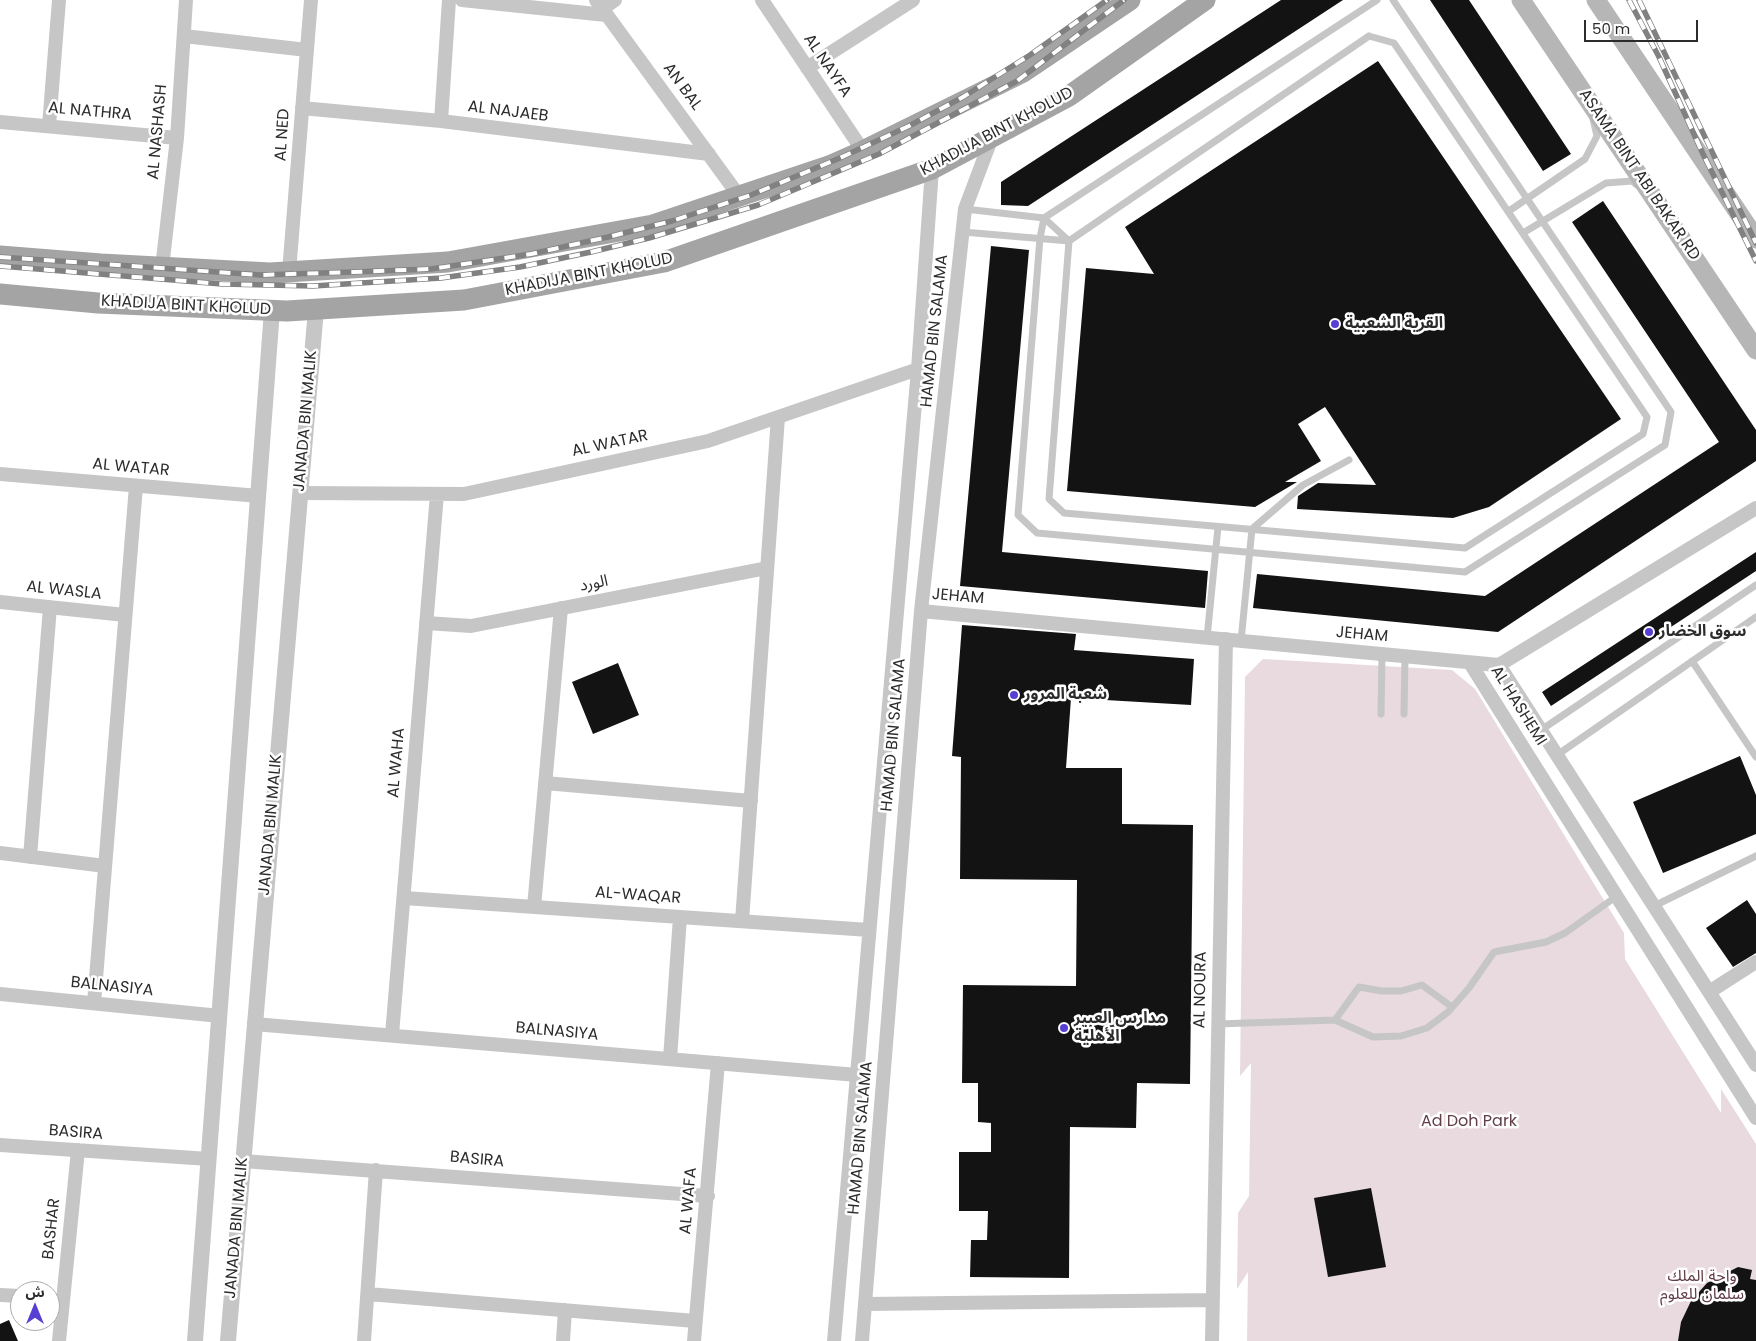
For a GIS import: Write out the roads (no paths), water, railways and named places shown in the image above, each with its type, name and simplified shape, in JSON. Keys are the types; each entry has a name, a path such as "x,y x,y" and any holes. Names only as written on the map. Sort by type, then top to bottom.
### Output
{"main road":[{"path":"0,256 162,268 270,273 448,262 653,224 829,166 863,151 1023,72 1130,0"},
{"name":"KHADIJA BINT KHOLUD","path":"0,294 98,302 272,310 316,309 464,300 664,262 932,170 1069,96 1205,0"},
{"name":"ASAMA BINT ABI BAKAR RD","path":"1521,0 1756,350"},
{"path":"1598,1 1755,237"}],"street":[{"path":"49,126 59,0"},
{"name":"AL NASHASH","path":"162,268 177,138 186,0"},
{"name":"AL NED","path":"289,272 311,0"},
{"path":"441,122 449,0"},
{"path":"462,0 601,8 615,0"},
{"name":"AL NAYFA","path":"762,0 863,151"},
{"path":"806,68 913,0"},
{"name":"AN BAL","path":"601,8 739,196"},
{"path":"184,36 307,50"},
{"name":"AL NAJAEB","path":"302,108 441,122 709,154"},
{"name":"AL NATHRA","path":"0,122 177,138"},
{"name":"HAMAD BIN SALAMA","path":"862,1341 921,611 966,209 992,137"},
{"name":"HAMAD BIN SALAMA","path":"834,1341 918,369 932,170"},
{"name":"JANADA BIN MALIK","path":"228,1341 316,309"},
{"name":"JANADA BIN MALIK","path":"194,1341 272,310"},
{"name":"AL WATAR","path":"300,493 464,494 708,441 918,369"},
{"path":"742,921 778,417"},
{"name":"AL WATAR","path":"0,474 259,496"},
{"path":"94,1003 136,486"},
{"name":"AL WAHA","path":"392,1035 437,494"},
{"path":"1499,665 1756,508"},
{"name":"الورد","path":"426,623 472,626 768,568"},
{"name":"AL WASLA","path":"0,602 125,615"},
{"path":"30,856 50,607"},
{"path":"534,907 561,608"},
{"name":"JEHAM","path":"921,611 1499,665"},
{"name":"AL NOURA","path":"1212,1341 1226,639"},
{"name":"AL HASHEMI","path":"1756,1065 1499,665 1470,663 1756,1118"},
{"path":"545,783 751,802"},
{"path":"0,852 105,866"},
{"name":"AL-WAQAR","path":"404,898 869,930"},
{"path":"670,1059 680,917"},
{"path":"1709,992 1756,962"},
{"name":"BALNASIYA","path":"0,994 220,1016"},
{"name":"BALNASIYA","path":"254,1024 857,1075"},
{"name":"AL WAFA","path":"694,1341 718,1063"},
{"name":"BASIRA","path":"0,1145 209,1159"},
{"name":"BASHAR","path":"59,1281 78,1150"},
{"name":"BASIRA","path":"243,1161 708,1196"},
{"path":"364,1341 376,1170"},
{"path":"368,1294 696,1321"},
{"path":"865,1304 1213,1300"},
{"path":"563,1341 565,1310"}],"lane":[{"path":"1377,0 1044,218 1040,238 1018,515 1037,533 1465,572 1665,445 1671,412 1393,0"},
{"path":"963,232 1069,241 1369,36 1394,44 1647,417 1643,434 1465,548 1064,513 1049,499 1069,241"},
{"path":"1509,212 1584,159 1597,136 1588,100"},
{"path":"1523,233 1606,183 1632,181 1654,197"},
{"path":"966,209 1044,218 1069,241"},
{"path":"1241,641 1252,529 1303,485 1349,460"},
{"path":"1207,638 1218,527"},
{"path":"1541,730 1756,585"},
{"path":"1557,755 1756,617"},
{"path":"1381,714 1382,654"},
{"path":"1404,714 1405,656"},
{"path":"1692,661 1756,757"},
{"path":"1654,906 1756,856"},
{"path":"1218,1024 1335,1020 1373,1037 1401,1036 1427,1028 1452,1007 1469,988 1494,952 1546,942 1565,933 1617,896"},
{"path":"1335,1020 1359,987 1382,991 1401,991 1422,985 1452,1007"}],"railway":[{"path":"0,257 261,275 353,272 431,269 531,254 608,237 672,221 751,195 840,158 909,126 963,97 1030,55 1107,0"},
{"path":"0,266 222,284 313,286 441,278 520,267 591,252 649,238 758,205 879,154 1017,81 1124,0"},
{"path":"1629,0 1659,57 1703,154 1756,261"},
{"path":"1639,0 1756,243"}],"place":[{"name":"القرية الشعبية","path":"1335,324"},
{"name":"سوق الخضار","path":"1649,632"},
{"name":"شعبة المرور","path":"1014,695"},
{"name":"مدارس العبير الأهلية","path":"1064,1028"}],"park label":[{"name":"Ad Doh Park","path":"1469,1122"},
{"name":"واحة الملك سلمان للعلوم","path":"1702,1286"}]}
